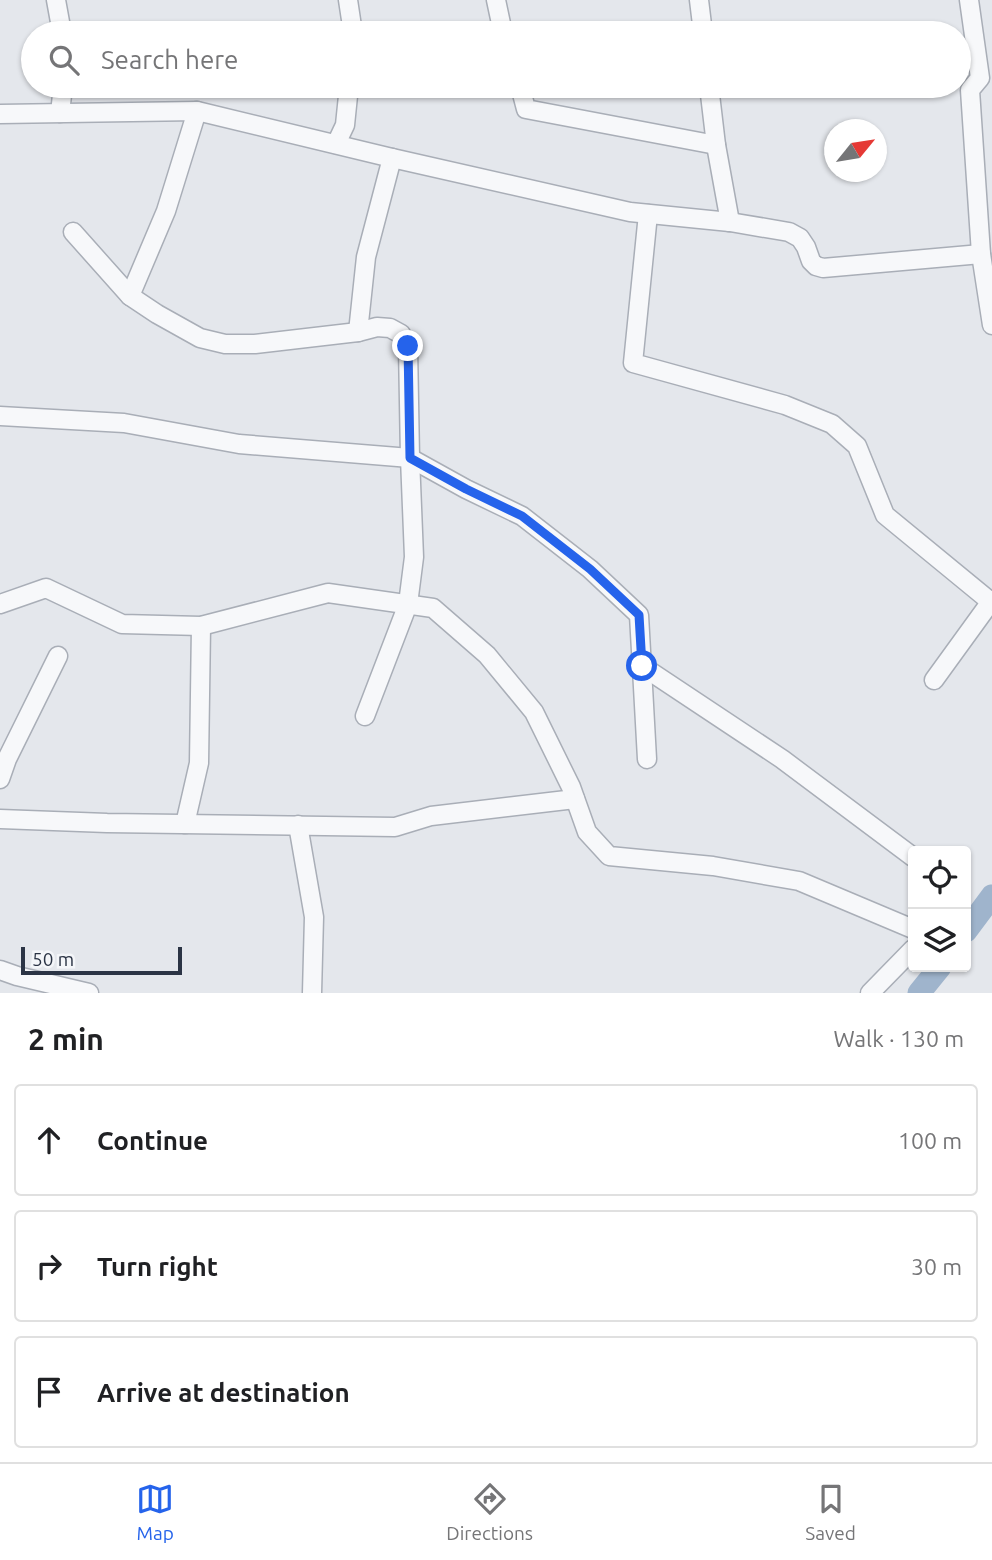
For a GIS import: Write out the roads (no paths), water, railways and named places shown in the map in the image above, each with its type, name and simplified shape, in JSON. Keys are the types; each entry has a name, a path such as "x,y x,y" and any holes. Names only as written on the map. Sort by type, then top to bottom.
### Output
{"street":[{"path":"56,0 60,21"},
{"path":"348,0 351,21"},
{"path":"496,0 500,21"},
{"path":"699,0 702,21"},
{"path":"968,0 980,78 971,89"},
{"path":"60,113 61,98"},
{"path":"336,144 345,125 348,98"},
{"path":"523,98 526,109 716,145"},
{"path":"710,98 730,222"},
{"path":"971,98 981,254 992,325"},
{"path":"0,114 197,111 630,212 730,222 789,232 800,237 811,261 822,268 981,254"},
{"path":"130,296 166,211 197,111"},
{"path":"358,332 366,257 392,158"},
{"path":"648,214 633,363 785,405 832,424 857,446 885,515 991,601 934,680"},
{"path":"73,233 130,296 200,338 225,344 255,344 358,332 377,327 390,328 401,334 408,346 414,557 408,604 365,716"},
{"path":"0,415 124,423 239,444 410,458 522,516 590,569 639,615 647,759"},
{"path":"0,604 46,588 122,624 201,626 328,593 433,608 487,654 534,712 571,788 587,832 609,856 713,866 799,881 908,927"},
{"path":"185,824 199,763 201,626"},
{"path":"0,779 7,759 58,656"},
{"path":"642,666 782,759 908,853"},
{"path":"0,819 395,827 431,816 575,799"},
{"path":"298,825 314,917 312,993"},
{"path":"870,993 908,954"},
{"path":"10,980 89,993"}],"waterway":[{"path":"971,924 992,896"},
{"path":"919,993 936,972"}]}
